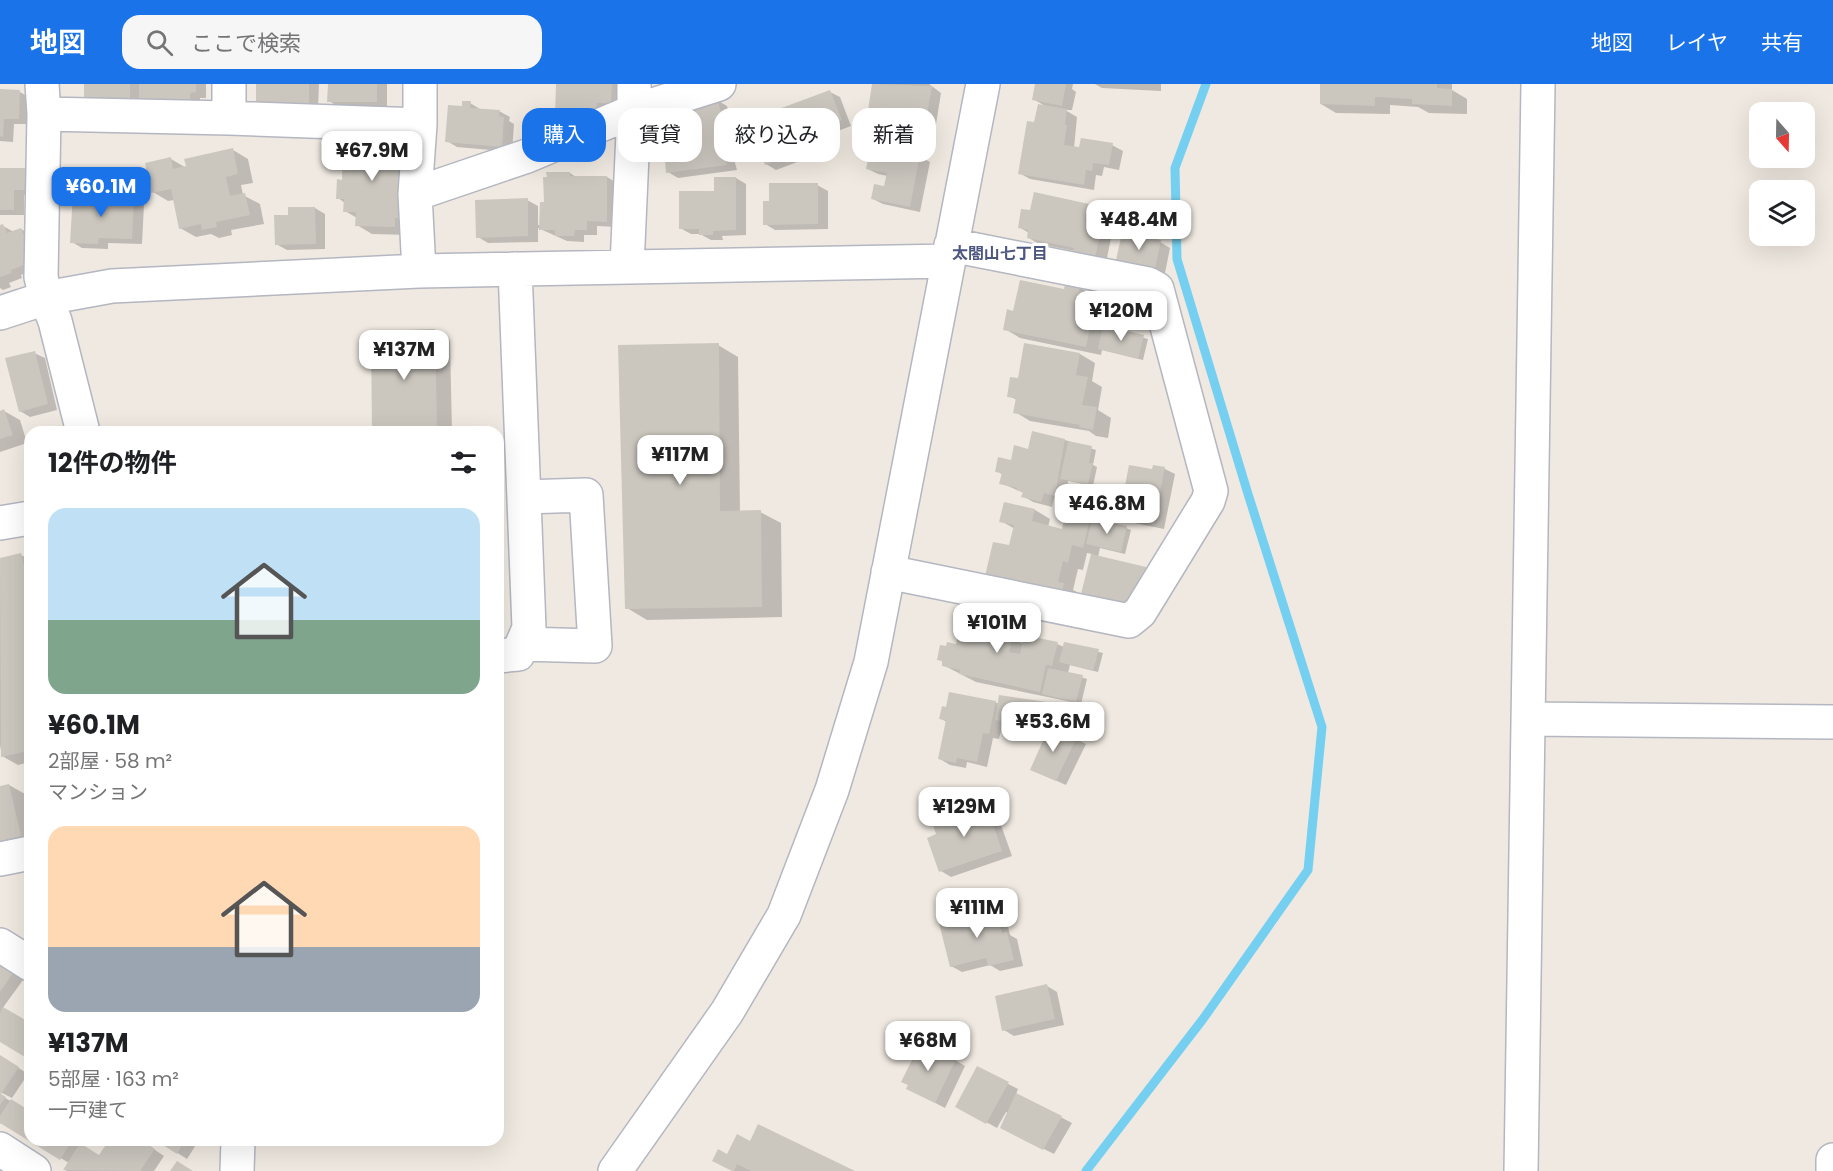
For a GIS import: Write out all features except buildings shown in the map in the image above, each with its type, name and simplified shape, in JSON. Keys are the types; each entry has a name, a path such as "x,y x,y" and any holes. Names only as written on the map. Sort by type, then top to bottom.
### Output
{"street":[{"path":"229,84 229,118"},
{"path":"419,272 415,194 420,125 420,84"},
{"path":"415,194 527,156 634,97 719,84"},
{"path":"615,1171 727,1012 784,915 836,779 871,662 983,84"},
{"path":"1521,1171 1538,84"},
{"path":"627,266 634,97"},
{"path":"81,426 55,321 41,277 43,99 229,118 420,125"},
{"path":"0,313 46,298 112,286 419,272 950,253 1148,284 1157,289 1211,490 1208,501 1140,612 1129,621 888,573"},
{"path":"510,650 529,628 515,269"},
{"path":"510,650 595,646 586,495 524,496"},
{"path":"0,523 24,519"},
{"path":"1528,719 1833,722"},
{"path":"0,859 24,854"},
{"path":"0,945 24,960"},
{"path":"237,1171 238,1146"},
{"path":"0,1149 34,1171"},
{"path":"1833,1160 1833,1171"}],"waterway":[{"path":"1086,1171 1203,1019 1308,870 1322,727 1177,259 1175,168 1206,84"}],"district":[{"name":"太閤山七丁目","path":"1000,253"}]}
